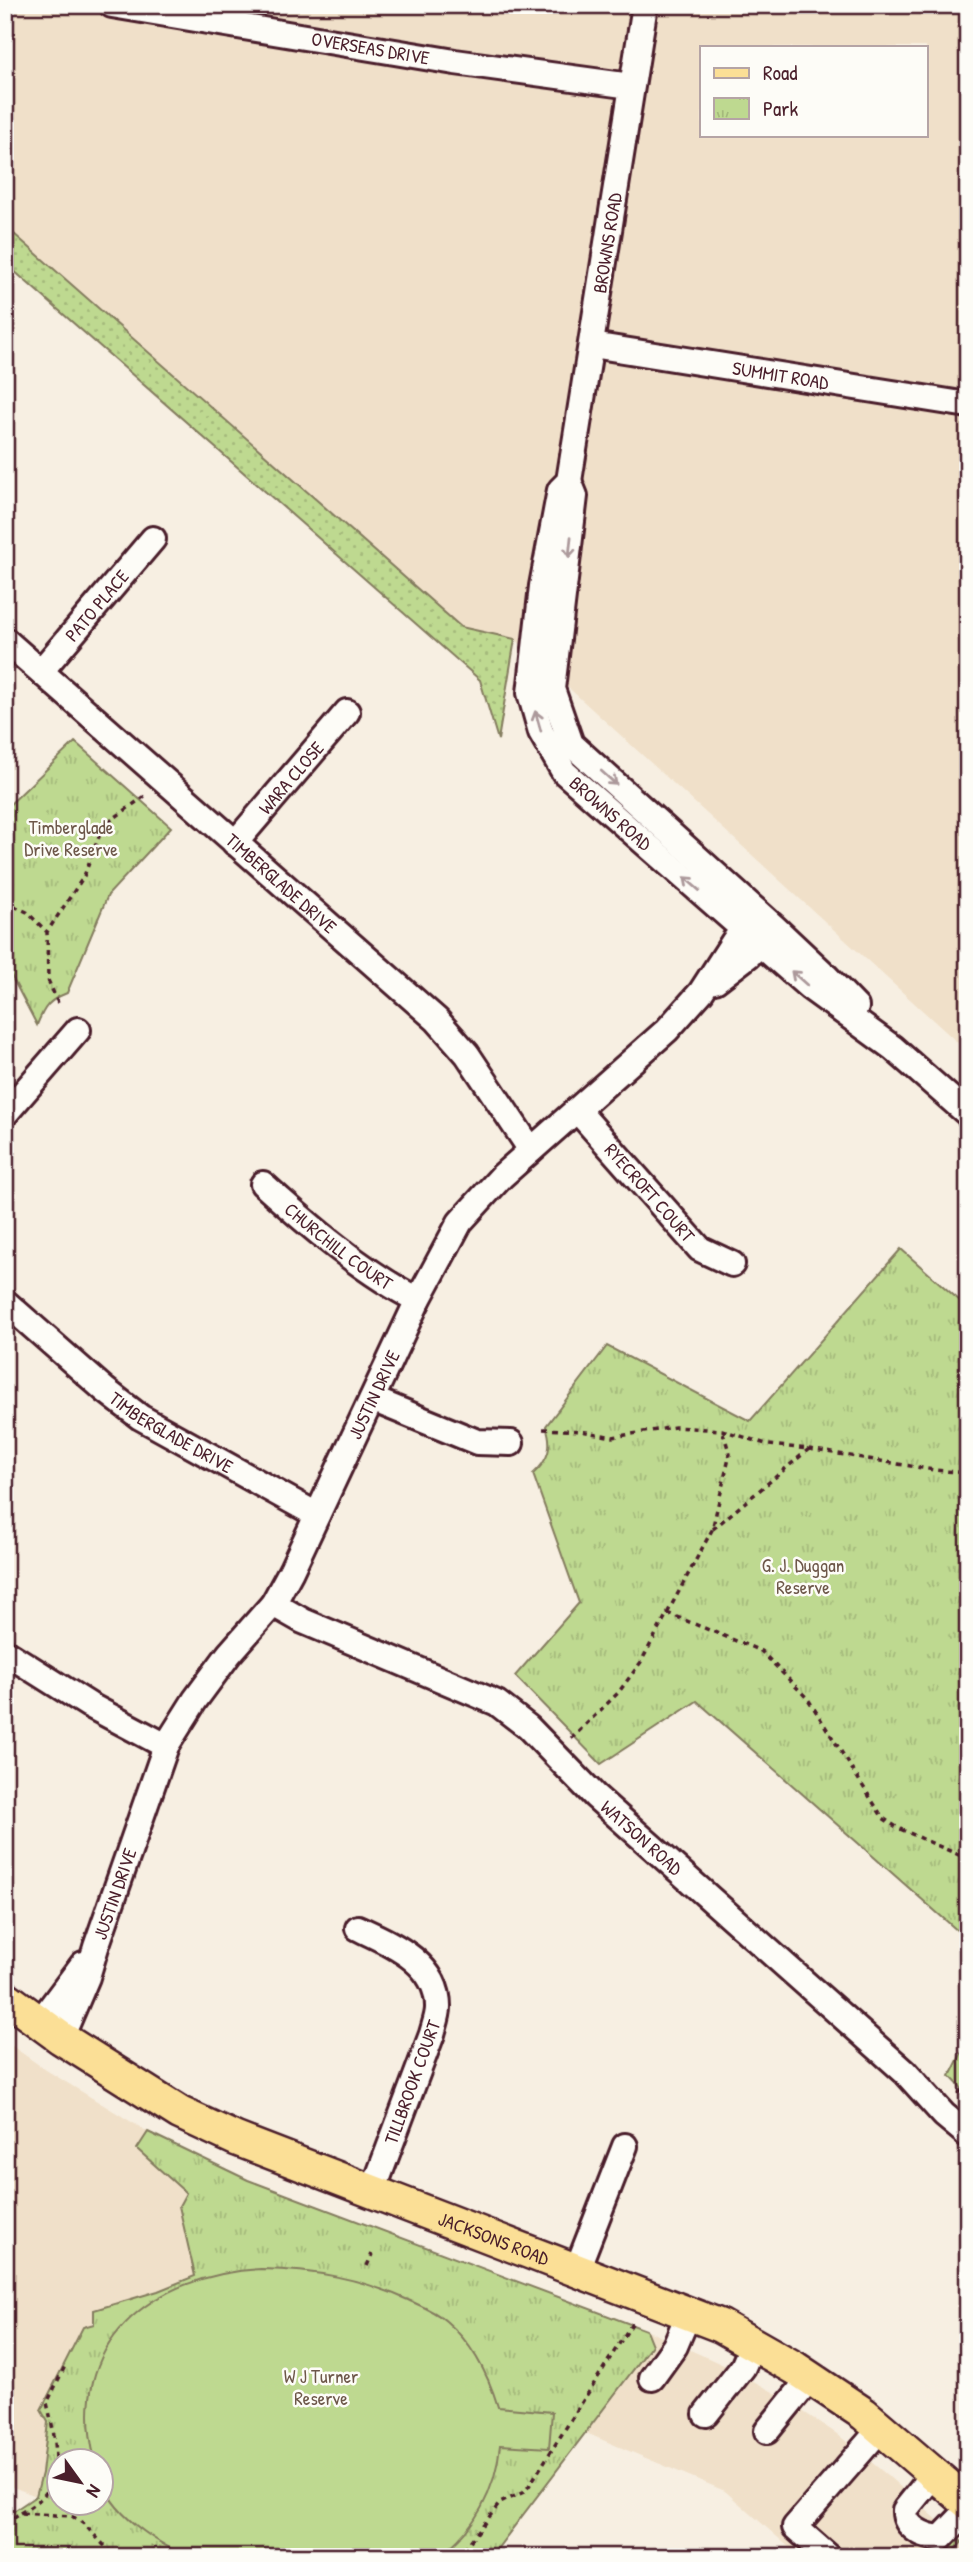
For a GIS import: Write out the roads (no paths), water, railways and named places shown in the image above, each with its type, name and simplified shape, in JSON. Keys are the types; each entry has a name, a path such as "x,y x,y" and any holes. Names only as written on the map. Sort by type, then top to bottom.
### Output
{"main road":[{"name":"JACKSONS ROAD","path":"5,1997 50,2030 180,2113 236,2138 721,2326 810,2378 882,2427 968,2503"}],"street":[{"name":"OVERSEAS DRIVE","path":"112,5 455,62 631,86"},
{"name":"BROWNS ROAD","path":"645,5 569,481 560,491 542,586 530,693 541,732 564,772 759,928 809,986 893,1048 968,1114"},
{"name":"SUMMIT ROAD","path":"592,345 968,405"},
{"name":"PATO PLACE","path":"40,671 153,539"},
{"name":"TIMBERGLADE DRIVE","path":"5,640 451,1034 531,1150"},
{"name":"WARA CLOSE","path":"235,843 347,712"},
{"name":"JUSTIN DRIVE","path":"50,2030 87,1977 166,1746 195,1699 229,1654 273,1604 418,1300 460,1223 502,1176 667,1030 701,992 749,955 759,928"},
{"path":"5,1114 78,1030"},
{"name":"RYECROFT COURT","path":"577,1110 699,1249 732,1264"},
{"name":"CHURCHILL COURT","path":"263,1184 383,1280 418,1300"},
{"name":"TIMBERGLADE DRIVE","path":"5,1302 139,1417 317,1515"},
{"path":"372,1399 477,1442 511,1443"},
{"name":"WATSON ROAD","path":"273,1604 303,1621 497,1703 528,1727 595,1796 905,2072 944,2115 968,2136"},
{"path":"5,1652 89,1706 166,1746"},
{"name":"TILLBROOK COURT","path":"358,1927 388,1942 421,1966 430,1978 437,1996 438,2008 432,2034 373,2191"},
{"path":"577,2269 625,2146"},
{"path":"652,2378 676,2346 688,2313"},
{"path":"706,2414 743,2367 753,2344"},
{"path":"767,2431 810,2378"},
{"path":"829,2557 795,2527 882,2427"},
{"path":"934,2474 908,2504 905,2516 907,2521 917,2530 941,2538 968,2510"}],"park label":[{"name":"Timberglade Drive Reserve","path":"71,838"},
{"name":"G. J. Duggan Reserve","path":"803,1576"},
{"name":"W J Turner Reserve","path":"321,2387"}]}
